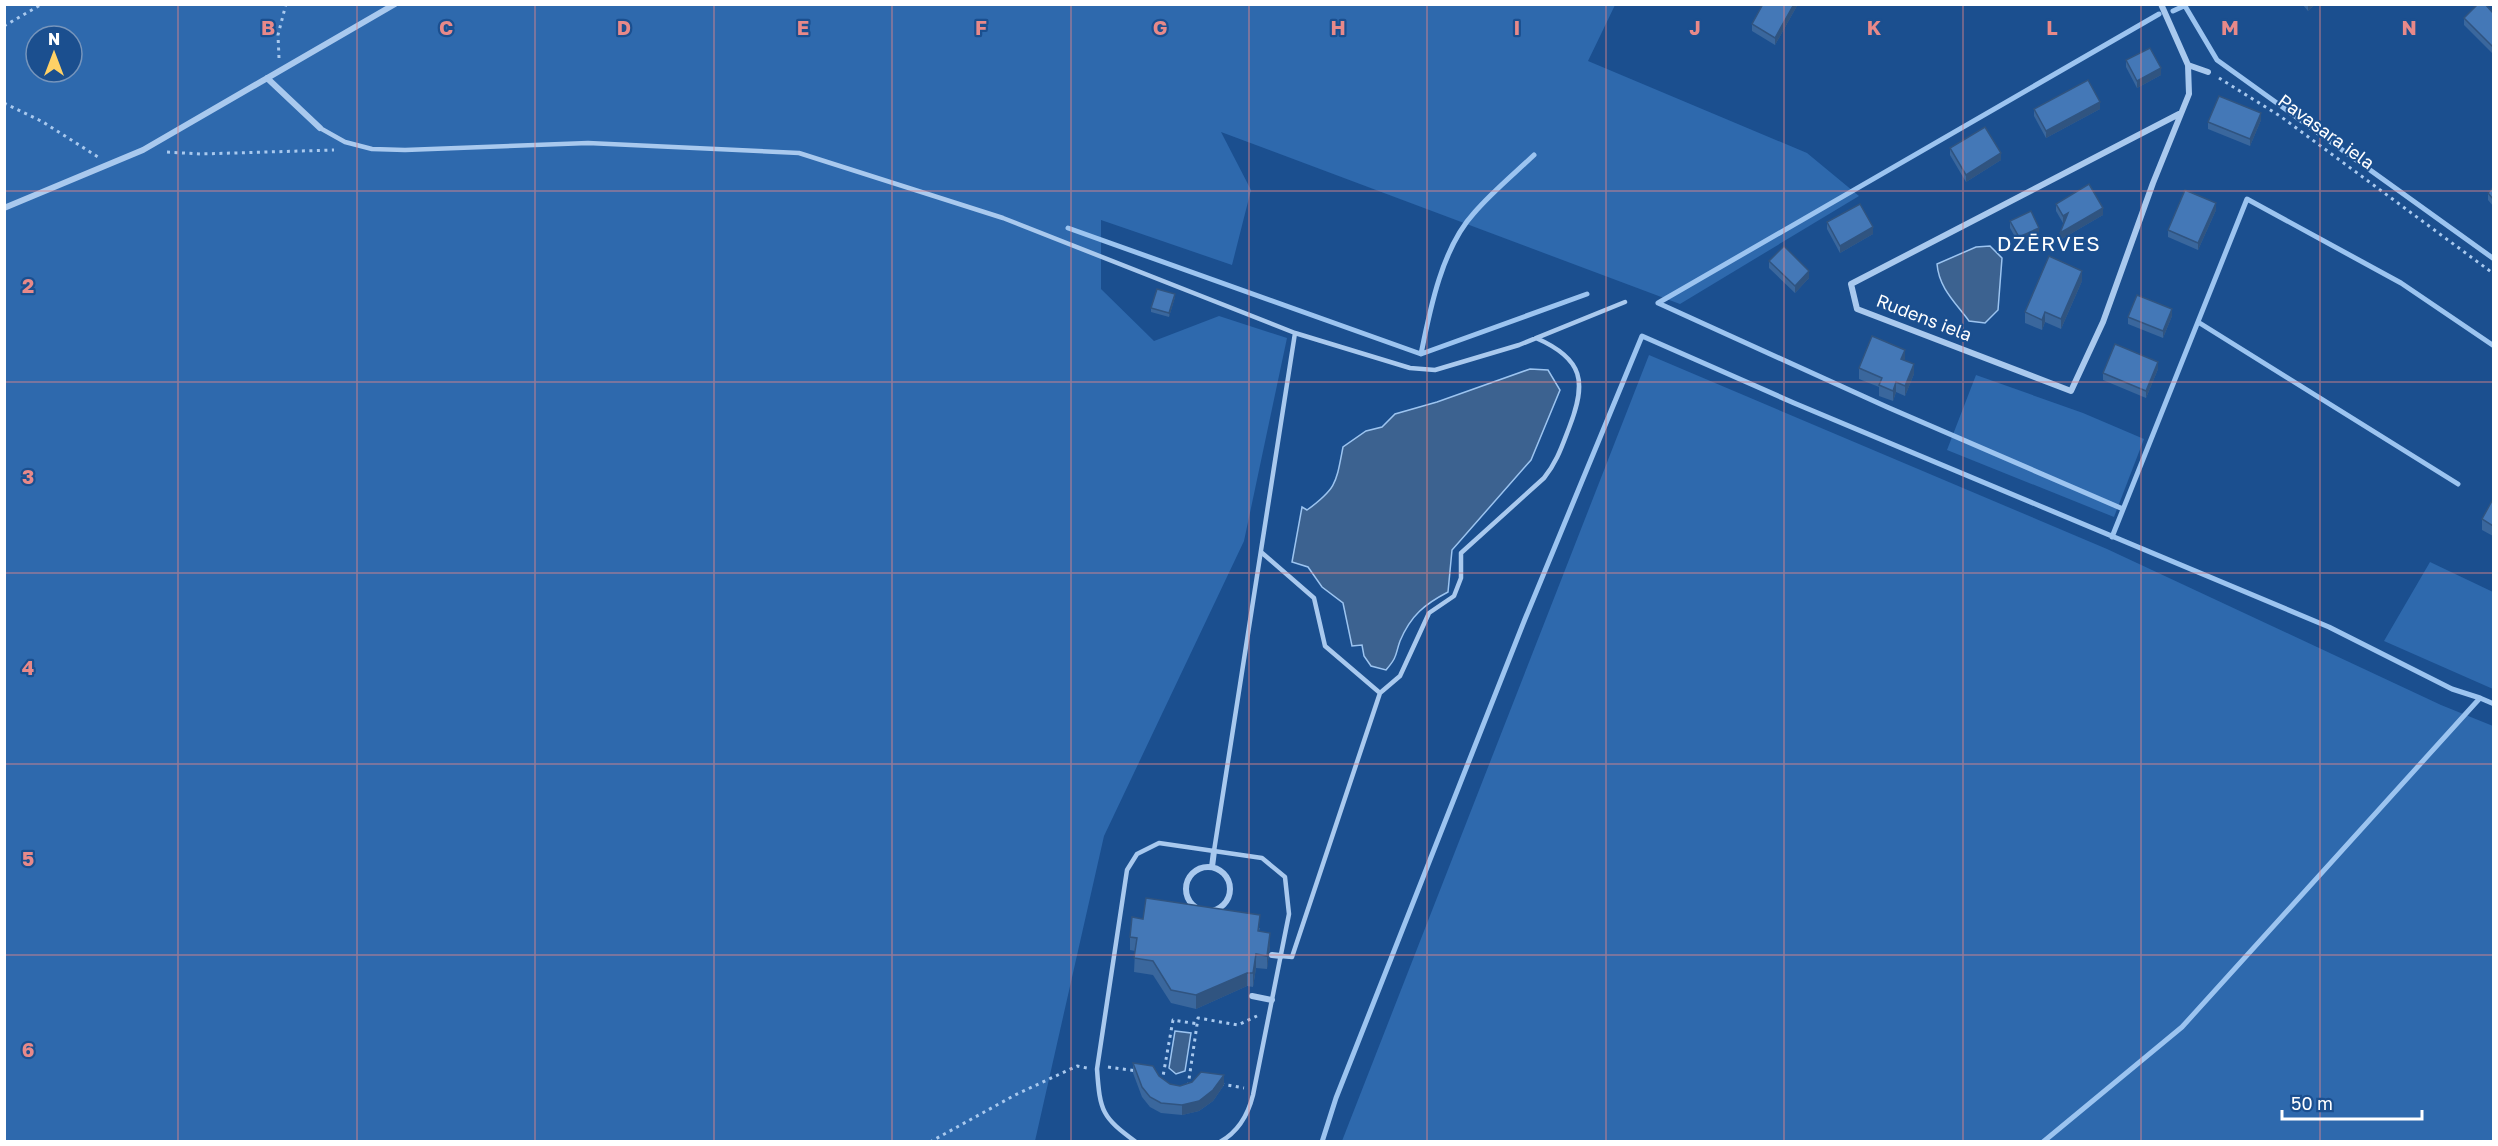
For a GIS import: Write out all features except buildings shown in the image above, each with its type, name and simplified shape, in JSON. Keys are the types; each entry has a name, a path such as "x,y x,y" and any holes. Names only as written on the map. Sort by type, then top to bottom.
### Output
{"street":[{"path":"4,208 143,150 395,4"},
{"path":"2161,4 2188,65 2208,72"},
{"name":"Rudens iela","path":"2179,114 1851,284 1857,309 2071,391 2103,322 2179,114 2189,94 2188,65"},
{"path":"267,78 320,128"},
{"path":"1212,867 1214,851"},
{"path":"1205,867 1212,867 1225,875 1230,889 1225,903 1220,908 1205,911 1198,909 1188,899 1186,885 1192,873 1205,867"},
{"path":"1272,955 1281,956"},
{"path":"1252,996 1272,1002"}],"lane":[{"path":"320,128 345,142 372,148 405,150 588,143 799,153 1003,219 1295,333 1410,368 1436,370 1536,338 1625,303"},
{"path":"1214,851 1295,333"},
{"path":"1281,956 1292,957 1380,693 1400,676 1429,613 1454,596 1461,578 1461,553 1544,478 1556,463 1581,399 1580,382 1574,365 1560,348 1536,338"},
{"path":"1261,552 1314,598 1325,646 1380,693"},
{"path":"1136,1142 1109,1123 1099,1096 1097,1067 1127,870 1137,854 1159,843 1262,858 1285,877 1289,914 1254,1089 1248,1112 1230,1136 1220,1142"}],"path":[{"path":"4,26 42,4"},
{"path":"285,67 277,54 278,35 286,4"},
{"name":"Pavasara iela","path":"2208,72 2280,116 2493,274"},
{"path":"4,103 43,122 110,164"},
{"path":"166,152 200,154 337,150"},
{"path":"1188,1086 1198,1018 1238,1024 1253,1020 1272,1002"},
{"path":"1162,1083 1173,1020 1198,1024"},
{"path":"930,1142 1015,1095 1077,1066 1144,1072"},
{"path":"1156,1074 1167,1087"},
{"path":"1182,1089 1195,1080"},
{"path":"1215,1083 1254,1089"}],"shaded area":[{"path":"4,5 1615,5 1588,61 1807,153 1859,196 1680,304 1221,132 1251,190 1232,265 1101,220 1101,289 1154,341 1219,316 1287,338 1244,541 1104,836 1035,1141 5,1141"},
{"path":"1990,246 2002,258 1998,310 1985,323 1969,321 1944,288 1937,264 1976,247"},
{"path":"1649,355 2107,549 2441,705 2493,726 2493,1141 1342,1141"},
{"path":"1530,369 1548,370 1560,390 1531,460 1452,550 1448,592 1432,601 1414,617 1404,632 1394,658 1386,670 1371,666 1364,656 1362,645 1352,646 1343,603 1322,587 1308,567 1292,562 1302,507 1307,510 1330,490 1334,484 1343,447 1366,431 1382,427 1395,414 1437,402"},
{"path":"1976,375 2083,413 2144,439 2114,517 1947,450"},
{"path":"2430,562 2493,592 2493,689 2384,641"},
{"path":"1175,1031 1191,1033 1185,1071 1176,1074 1169,1068"}],"waterway":[{"path":"2173,11 2186,5"},
{"path":"2185,6 2217,60 2494,259"},
{"path":"1658,303 2159,14"},
{"path":"1421,354 1439,280 1453,243 1481,205 1534,155"},
{"path":"2112,537 2247,199 2401,283 2494,346"},
{"path":"1068,228 1421,354 1587,294"},
{"path":"1658,303 1887,407 2123,509"},
{"path":"2198,322 2458,484"},
{"path":"1322,1142 1336,1098 1525,619 1642,336 1794,403 2329,627 2452,689 2480,698 2182,1027 2043,1142"},
{"path":"2480,698 2494,704"}],"district":[{"name":"DZĒRVES","path":"2049,244"}]}
